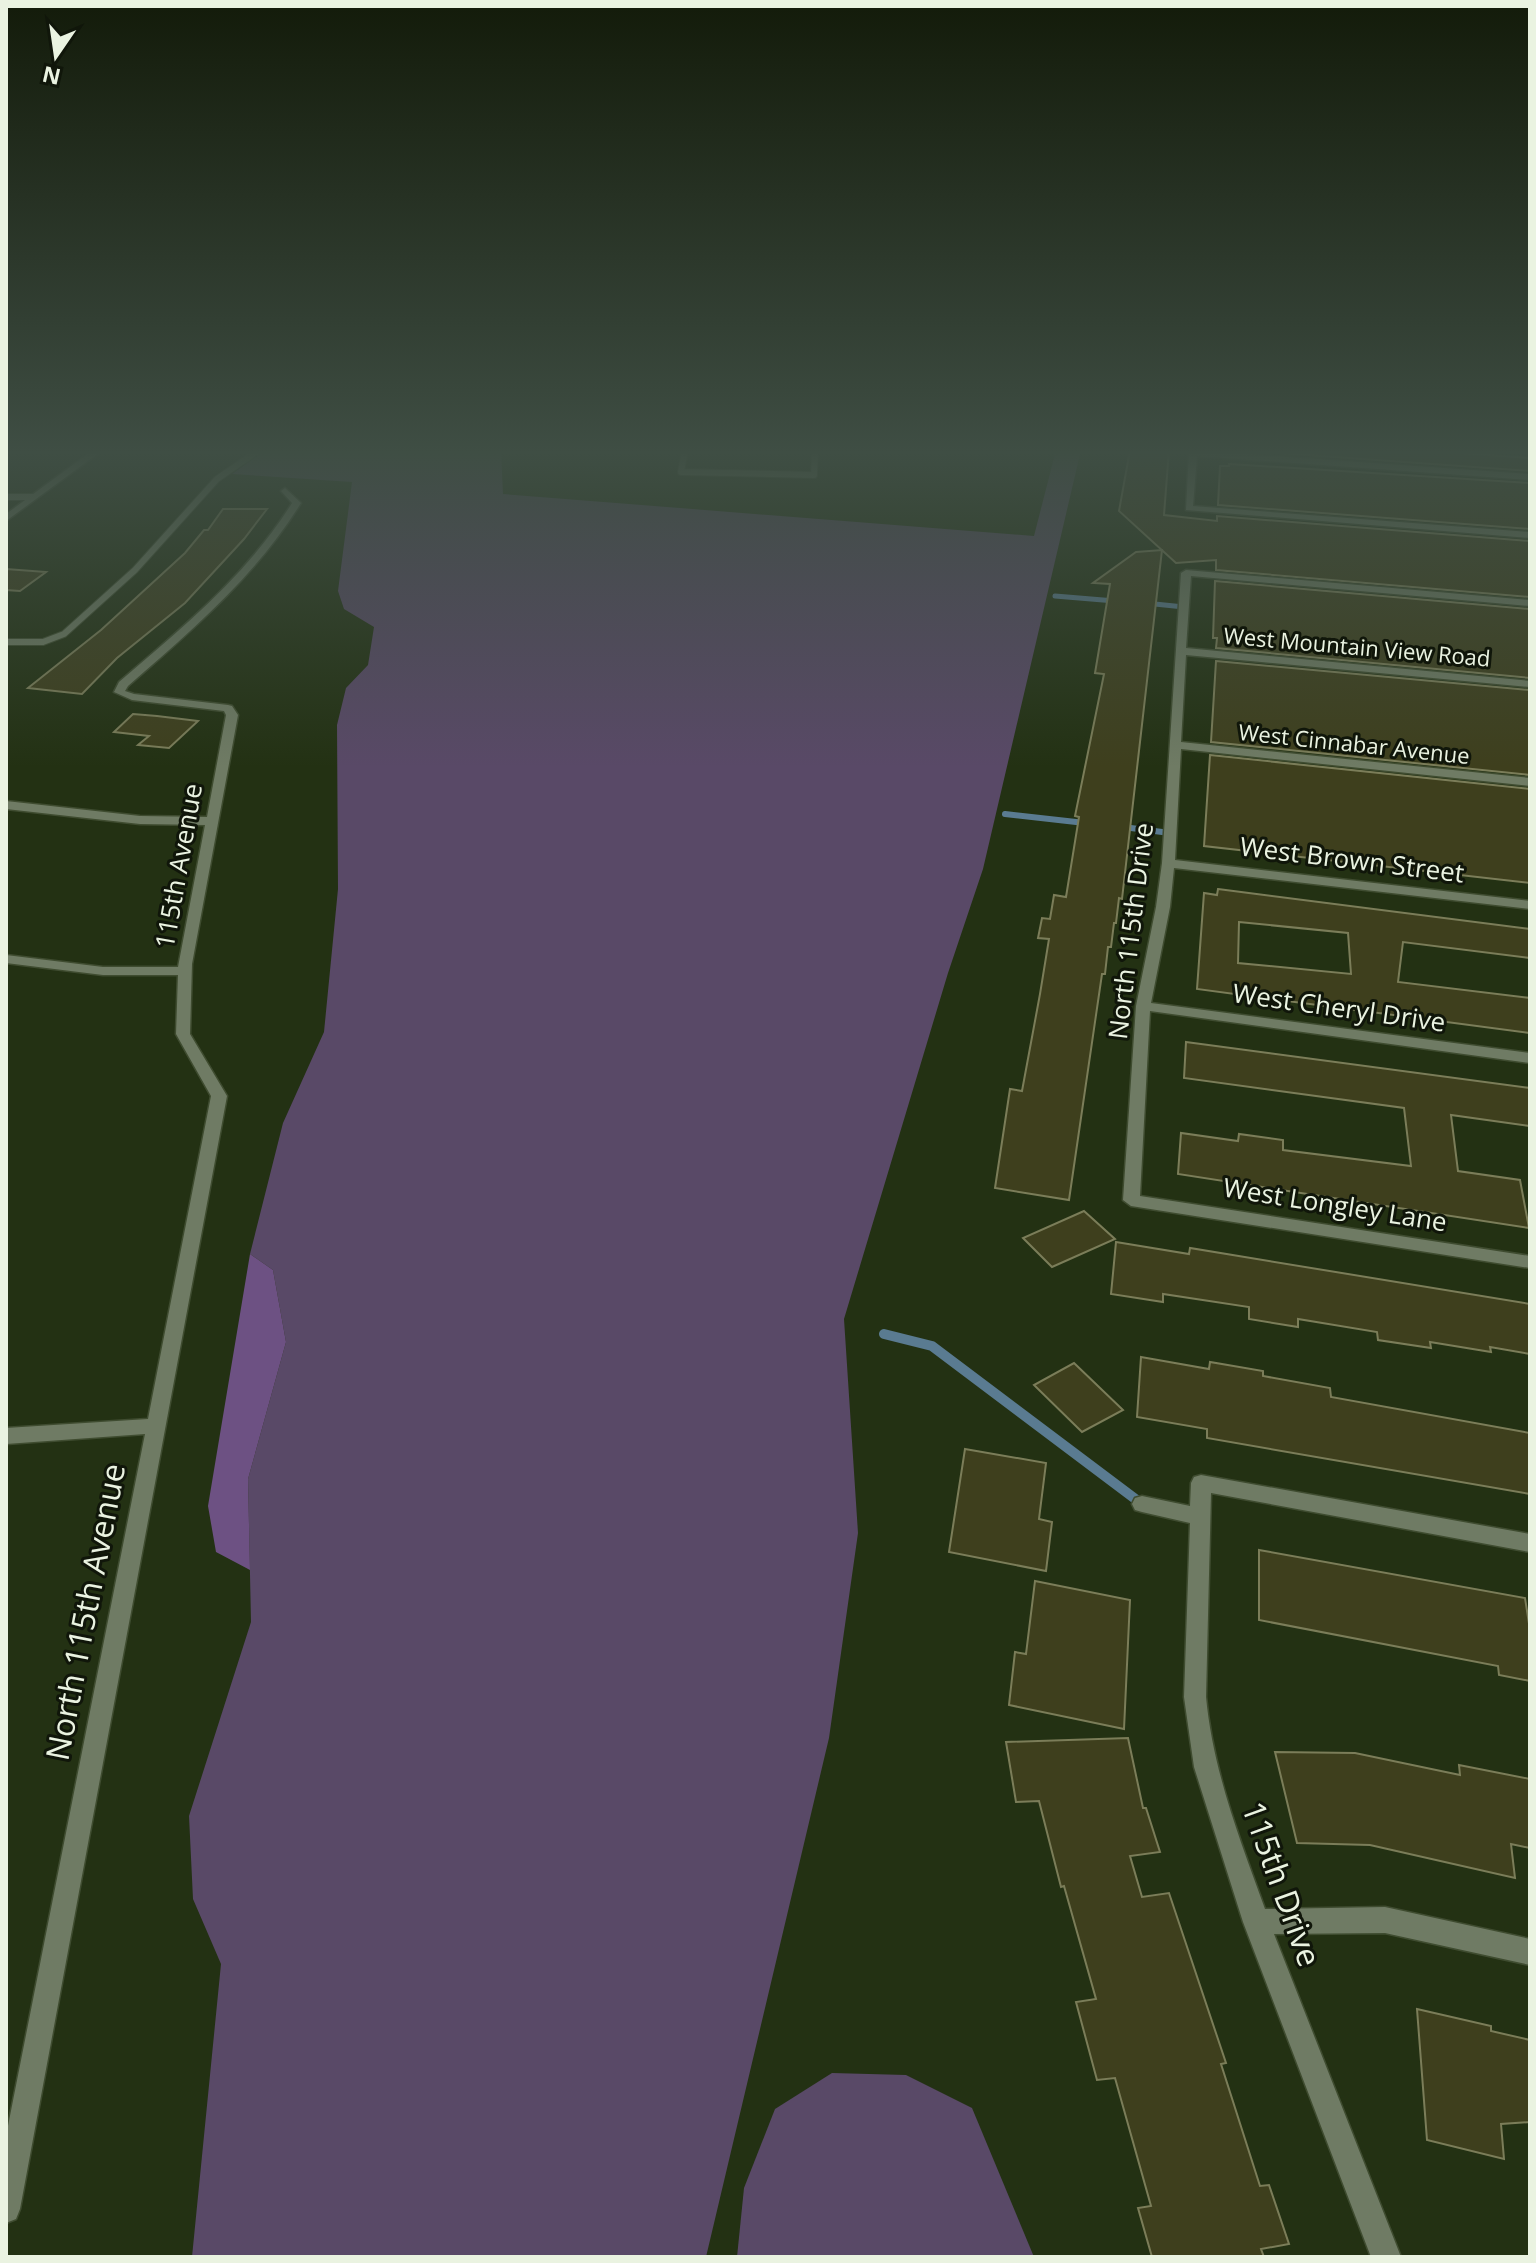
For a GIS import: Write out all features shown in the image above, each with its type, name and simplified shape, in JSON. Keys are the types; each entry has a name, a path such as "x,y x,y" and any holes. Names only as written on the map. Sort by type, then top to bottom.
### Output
{"street":[{"name":"115th Avenue","path":"183,1034 186,971 210,821 232,715 228,708 132,697 119,692 123,684 231,586 258,556"},
{"name":"North 115th Drive","path":"1131,1200 1143,1006 1163,907 1168,863 1186,573 1530,603"},
{"name":"West Mountain View Road","path":"1181,651 1530,684"},
{"name":"West Cinnabar Avenue","path":"1175,745 1530,782"},
{"path":"6,805 140,820 210,821"},
{"name":"West Brown Street","path":"1168,863 1530,905"},
{"path":"6,959 103,971 186,971"},
{"name":"West Cheryl Drive","path":"1143,1006 1530,1058"},
{"name":"North 115th Avenue","path":"6,2209 153,1426 219,1096 183,1034"},
{"name":"West Longley Lane","path":"1131,1200 1530,1262"},
{"path":"6,1436 153,1426"},
{"name":"115th Drive","path":"1386,2257 1256,1922 1208,1780 1197,1729 1201,1483 1530,1543"},
{"path":"1142,1504 1200,1517"},
{"path":"1256,1922 1385,1920 1530,1952"}],"lane":[{"path":"6,642 53,641 148,556"}],"shaded area":[{"path":"343,556 1056,556 983,869 948,973 844,1319 858,1533 829,1738 706,2257 192,2257 221,1964 193,1899 189,1816 251,1622 248,1479 286,1342 273,1270 250,1254 283,1123 324,1032 338,889 337,725 346,688 368,665 374,627 344,609 338,591"},
{"path":"250,1254 273,1270 286,1342 248,1479 250,1570 216,1552 208,1506"},
{"path":"832,2073 906,2075 972,2108 1034,2257 737,2257 744,2188 775,2109"}],"building":[{"path":"182,556 229,556 185,603 117,658 82,694 28,688 101,630"},
{"path":"1131,556 1161,556 1122,899 1119,898 1105,974 1102,974 1069,1200 995,1188 1010,1089 1022,1091 1040,994 1049,939 1038,938 1042,918 1050,919 1054,895 1066,897 1079,817 1075,816 1104,674 1095,673 1110,584 1093,583"},
{"path":"1168,556 1530,556 1530,597 1216,570 1216,560 1176,563"},
{"path":"6,569 46,572 20,591 6,590"},
{"path":"1215,581 1530,609 1530,678 1216,648 1217,638 1213,638"},
{"path":"1216,661 1530,690 1530,775 1211,742"},
{"path":"133,714 198,721 169,748 138,745 149,736 114,732"},
{"path":"1210,755 1530,789 1530,883 1204,846"},
{"path":"1218,889 1530,929 1530,958 1403,942 1398,982 1530,998 1530,1033 1197,989 1204,893 1217,895","holes":["1239,922 1348,933 1351,974 1238,963"]},
{"path":"1186,1042 1530,1088 1530,1126 1451,1115 1458,1171 1520,1180 1529,1228 1178,1174 1181,1133 1238,1141 1239,1134 1283,1140 1283,1150 1411,1166 1404,1108 1184,1078"},
{"path":"1084,1211 1115,1239 1052,1267 1023,1238"},
{"path":"1116,1242 1189,1254 1190,1248 1530,1304 1530,1354 1490,1347 1491,1352 1430,1342 1431,1348 1378,1340 1377,1332 1298,1319 1298,1327 1249,1319 1249,1307 1163,1294 1163,1302 1111,1294"},
{"path":"1141,1357 1209,1369 1210,1362 1263,1371 1263,1376 1330,1388 1331,1397 1530,1433 1530,1494 1207,1438 1207,1429 1137,1417"},
{"path":"1074,1363 1123,1410 1082,1432 1034,1385"},
{"path":"965,1449 1046,1463 1039,1519 1052,1522 1046,1571 949,1552"},
{"path":"1259,1550 1525,1598 1530,1630 1530,1681 1499,1675 1498,1666 1259,1620"},
{"path":"1035,1581 1130,1600 1124,1729 1009,1705 1015,1652 1026,1654"},
{"path":"1128,1738 1143,1808 1146,1808 1160,1852 1130,1856 1142,1897 1169,1893 1226,2063 1221,2064 1260,2186 1269,2185 1289,2244 1261,2249 1264,2257 1152,2257 1138,2208 1151,2206 1115,2078 1097,2080 1076,2002 1096,1999 1064,1886 1061,1887 1039,1801 1016,1802 1006,1742"},
{"path":"1275,1752 1355,1753 1460,1775 1459,1765 1530,1779 1530,1848 1511,1844 1515,1878 1370,1845 1297,1843"},
{"path":"1417,2009 1491,2026 1491,2031 1530,2040 1530,2122 1501,2124 1504,2159 1427,2140"}],"waterway":[{"path":"1055,596 1115,601"},
{"path":"1145,603 1184,607"},
{"path":"1005,814 1085,823"},
{"path":"1123,827 1170,833"},
{"path":"884,1334 932,1346 1142,1504"}]}
